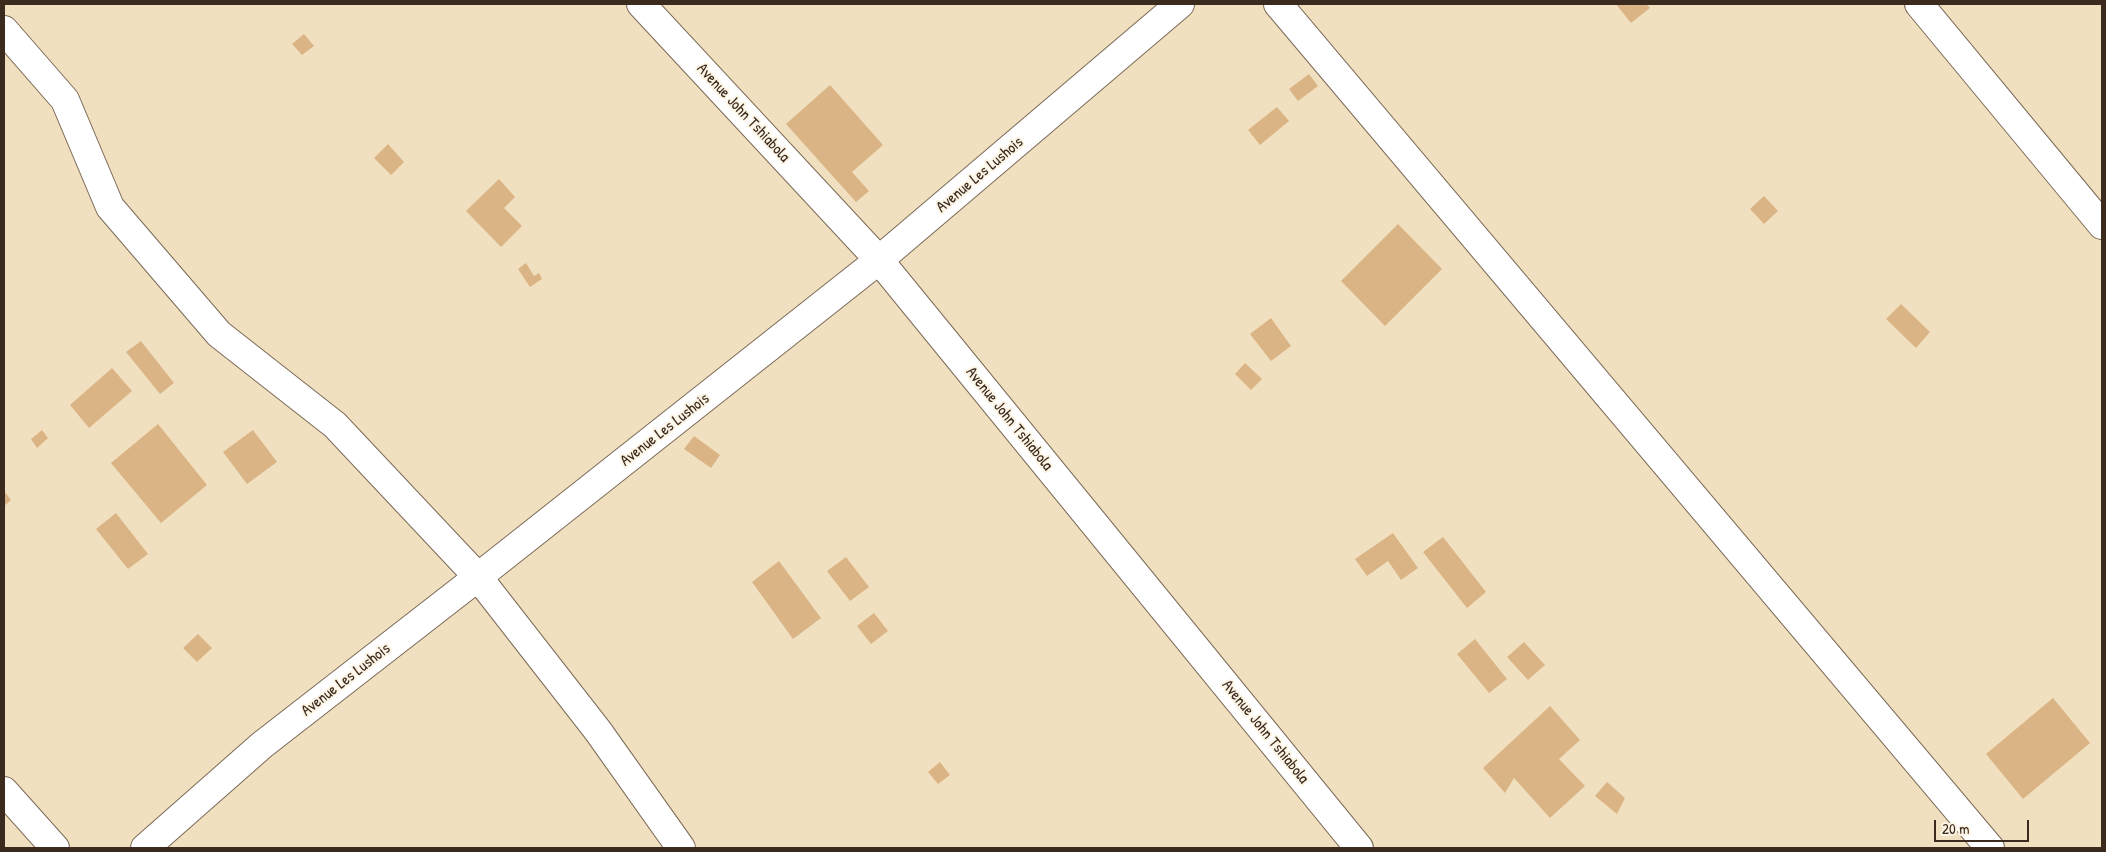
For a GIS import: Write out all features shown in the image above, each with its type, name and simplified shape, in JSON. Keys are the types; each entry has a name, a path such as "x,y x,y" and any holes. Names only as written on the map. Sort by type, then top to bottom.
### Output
{"street":[{"name":"Avenue John Tshiabola","path":"641,4 880,260 1359,848"},
{"name":"Avenue Les Lushois","path":"145,848 262,745 880,260 1180,4"},
{"path":"1278,4 1990,848"},
{"path":"1919,4 2102,225"},
{"path":"4,30 65,100 110,207 219,334 335,425 478,577 598,730 681,848"},
{"path":"4,791 55,848"}],"building":[{"path":"1616,4 1646,4 1650,8 1631,23"},
{"path":"304,34 314,46 302,55 292,44"},
{"path":"1309,74 1318,86 1298,101 1289,89"},
{"path":"830,85 883,145 852,172 869,191 856,202 786,124"},
{"path":"1277,107 1289,121 1260,145 1248,130"},
{"path":"388,144 404,162 391,175 374,158"},
{"path":"499,179 515,197 504,208 522,226 501,247 466,211"},
{"path":"1764,196 1778,211 1764,224 1750,209"},
{"path":"1398,224 1442,269 1385,326 1341,281"},
{"path":"526,263 534,276 539,273 542,279 530,287 518,269"},
{"path":"1901,304 1930,332 1916,348 1886,319"},
{"path":"1271,318 1291,346 1271,361 1250,334"},
{"path":"141,341 174,383 160,394 126,352"},
{"path":"1245,363 1262,379 1251,390 1235,374"},
{"path":"112,368 132,391 89,428 70,405"},
{"path":"158,424 207,485 161,523 111,463"},
{"path":"42,430 48,438 37,448 31,439"},
{"path":"253,430 277,462 247,484 223,452"},
{"path":"694,436 720,455 711,468 684,449"},
{"path":"4,491 11,500 4,506"},
{"path":"116,513 148,554 128,569 96,529"},
{"path":"1393,533 1418,568 1401,580 1388,561 1367,576 1355,559"},
{"path":"1443,537 1486,592 1467,608 1423,552"},
{"path":"846,557 869,587 850,601 827,571"},
{"path":"779,561 821,618 793,639 752,582"},
{"path":"874,613 888,631 871,644 857,626"},
{"path":"198,634 212,648 197,662 183,648"},
{"path":"1475,639 1507,679 1489,693 1457,654"},
{"path":"1524,642 1545,665 1528,680 1507,657"},
{"path":"2053,698 2090,743 2023,799 1986,754"},
{"path":"1550,706 1580,740 1559,759 1585,786 1550,818 1514,778 1505,793 1483,768"},
{"path":"940,762 950,775 938,784 928,772"},
{"path":"1607,782 1625,798 1617,814 1595,796"}]}
